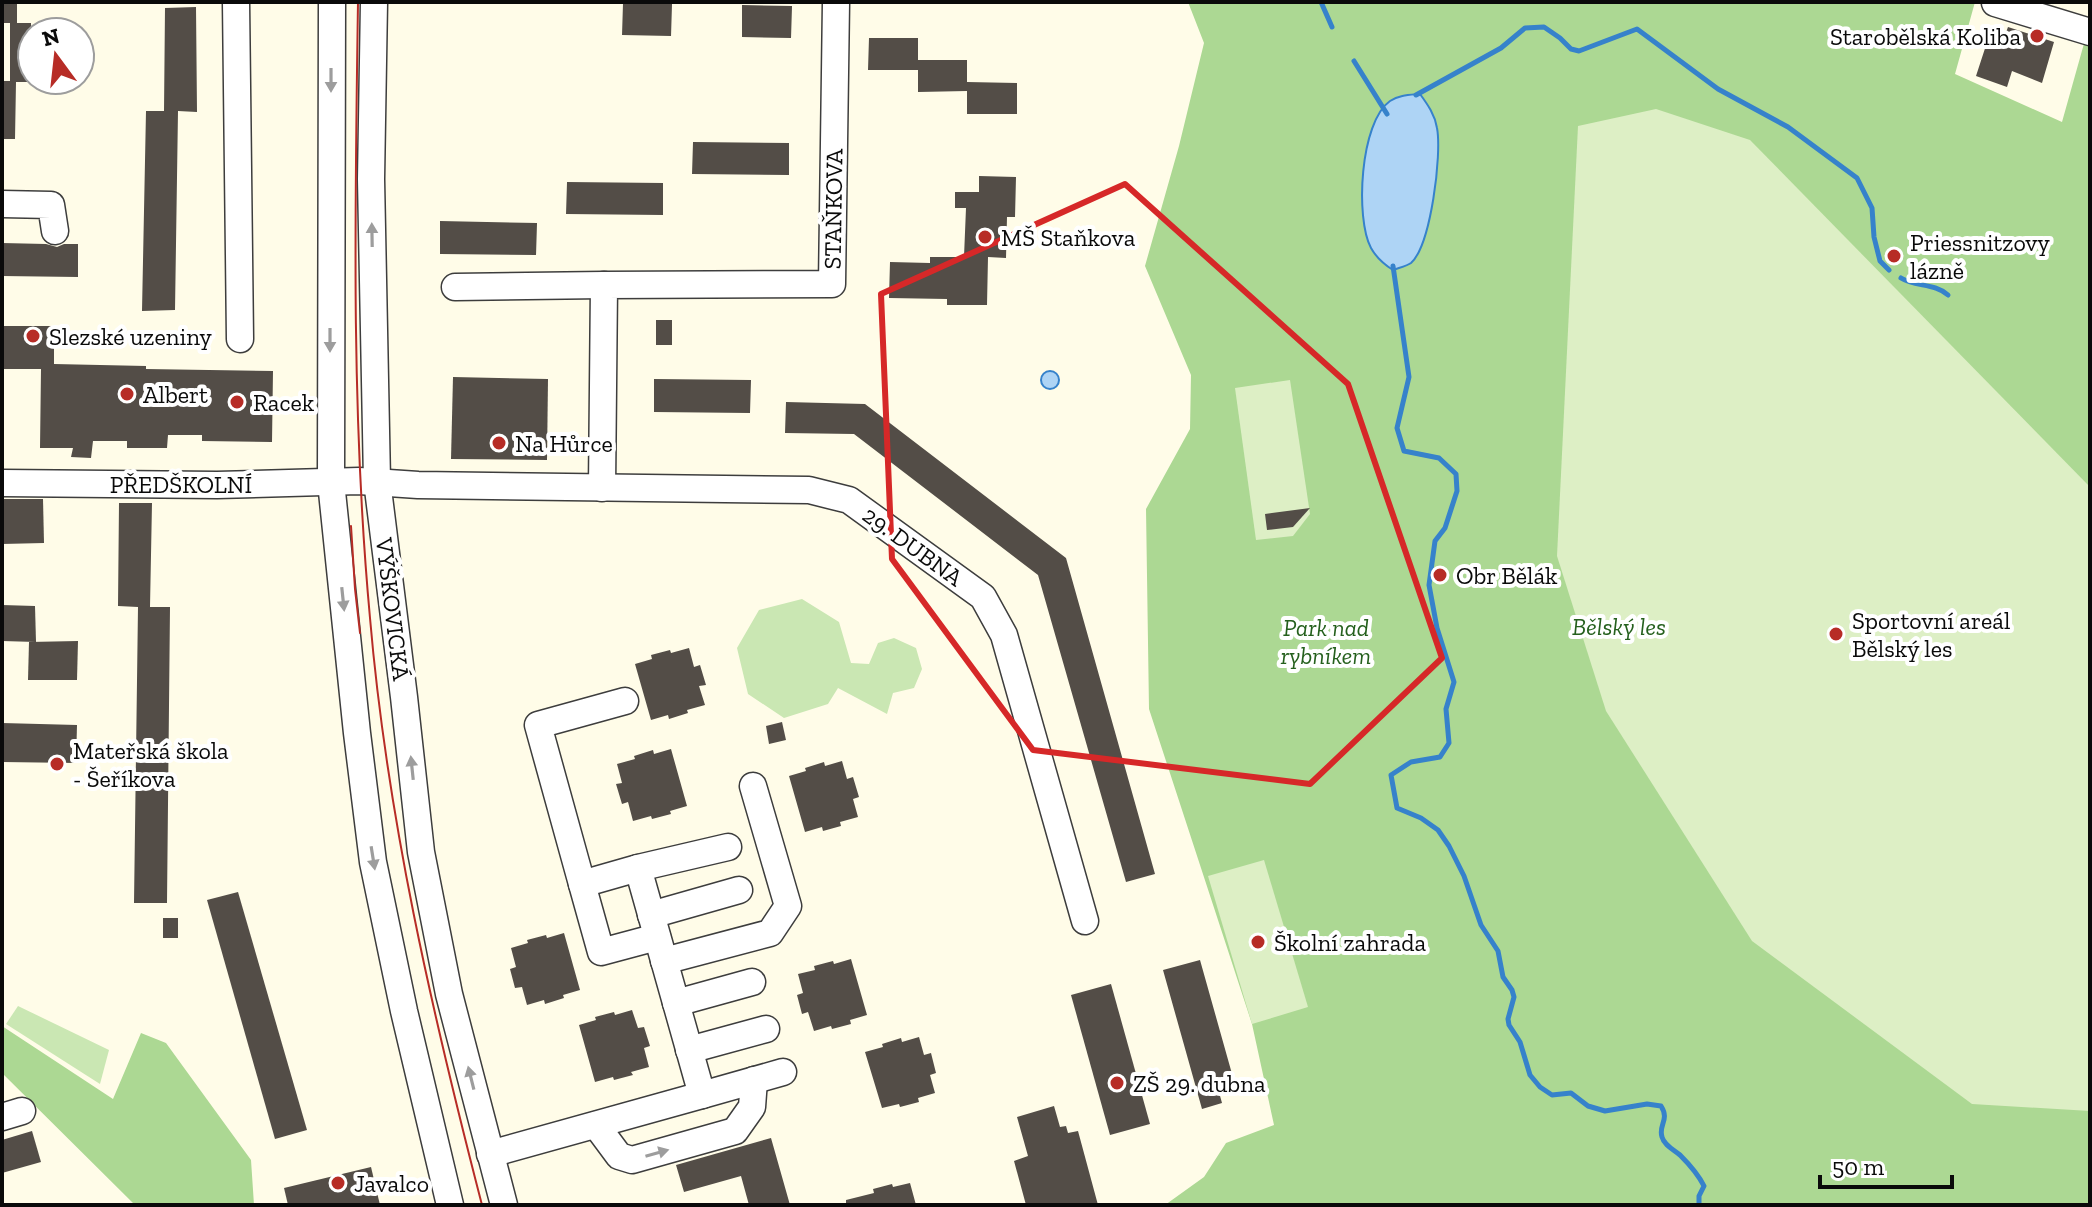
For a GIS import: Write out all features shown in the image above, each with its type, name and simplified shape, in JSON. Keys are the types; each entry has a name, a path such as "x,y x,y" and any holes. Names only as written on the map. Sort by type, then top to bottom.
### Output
{"street":[{"path":"236,2 240,339"},
{"name":"VÝŠKOVICKÁ","path":"332,2 331,482 373,862 450,1205"},
{"name":"VÝŠKOVICKÁ","path":"374,2 368,481 404,697 421,852 449,994 504,1205"},
{"name":"STAŇKOVA","path":"455,287 832,284 836,2"},
{"path":"1995,3 2090,32"},
{"path":"2,204 51,205 55,231"},
{"path":"602,488 604,285"},
{"name":"PŘEDŠKOLNÍ","path":"2,483 217,485 368,481"},
{"name":"29. DUBNA","path":"368,481 418,485 809,490 849,500 983,597 1004,635 1085,921"},
{"path":"625,701 538,725 601,952 657,938 770,933 788,906 753,786"},
{"path":"582,884 728,847"},
{"path":"638,868 702,1095"},
{"path":"657,938 739,890"},
{"path":"676,1003 752,982"},
{"path":"689,1050 766,1029"},
{"path":"490,1154 783,1072"},
{"path":"596,1125 619,1156 632,1160 722,1135 735,1131 752,1107 754,1080"}],"highlighted area":[{"path":"1125,184 1348,384 1442,658 1310,784 1033,750 892,559 881,294"}],"green space":[{"name":"Bělský les","path":"1188,2 1975,2 1955,74 2062,122 2085,40 2090,41 2090,1205 1165,1205 1204,1177 1226,1143 1274,1125 1252,1024 1149,709 1146,509 1190,429 1191,375 1145,266 1204,43"},
{"name":"Sportovní areál Bělský les","path":"1656,109 1750,140 2090,487 2090,1111 1972,1104 1752,941 1606,711 1557,556 1578,126"},
{"path":"1290,380 1310,514 1293,536 1256,540 1235,388"},
{"path":"802,599 839,622 851,663 869,664 878,643 894,638 916,648 922,669 914,688 893,693 887,714 838,688 828,704 784,718 748,694 737,648 759,610"},
{"name":"Školní zahrada","path":"1264,860 1308,1007 1252,1024 1208,876"},
{"path":"18,1006 109,1050 100,1084 6,1024"},
{"path":"2,1026 113,1099 141,1033 166,1043 251,1160 254,1205 135,1205 2,1073"}],"water":[{"path":"1420,94 1433,114 1437,128 1438,158 1433,198 1418,253 1411,263 1393,270 1375,255 1366,234 1363,171 1372,129 1380,112 1390,101 1401,96"},
{"path":"1050,371 1059,380 1050,389 1041,380"}],"building":[{"path":"2,2 17,2 16,23 2,23"},
{"path":"623,3 672,4 671,36 622,35"},
{"path":"742,5 792,6 791,38 742,37"},
{"path":"196,7 197,112 178,111 175,310 142,311 146,111 164,111 165,8"},
{"path":"10,23 16,23 15,139 2,139 2,81 10,81"},
{"path":"2008,27 2054,42 2042,83 2012,71 2007,87 1976,76 1991,30 2005,35"},
{"path":"869,38 918,38 918,60 967,60 967,82 1017,83 1017,114 967,114 967,91 918,92 918,70 868,70"},
{"path":"693,142 789,143 789,175 692,174"},
{"name":"MŠ Staňkova","path":"979,176 1016,177 1015,217 1007,217 1006,258 988,257 987,305 947,305 947,299 889,298 890,262 930,263 930,257 964,257 966,208 955,208 955,192 979,192"},
{"path":"567,182 663,183 663,215 566,214"},
{"path":"440,221 537,223 536,255 440,254"},
{"path":"2,243 57,247 78,244 78,277 2,276"},
{"path":"656,320 672,320 672,345 656,345"},
{"path":"2,326 54,326 54,364 273,371 272,442 202,441 202,435 168,435 167,448 127,448 127,441 93,441 91,458 71,457 73,448 40,448 41,369 2,369"},
{"path":"453,377 548,379 547,460 451,459"},
{"path":"654,379 751,380 750,413 654,412"},
{"path":"786,402 865,404 1066,558 1155,874 1126,882 1038,575 854,434 785,433"},
{"path":"2,499 43,499 44,543 2,544"},
{"path":"119,503 152,503 150,607 170,607 167,903 134,903 138,607 118,606"},
{"path":"1310,508 1293,527 1267,530 1265,514"},
{"path":"2,605 35,606 36,642 2,641"},
{"path":"78,641 77,680 28,680 29,642"},
{"path":"689,648 694,667 700,665 706,685 699,686 705,705 669,719 668,715 651,720 635,664 652,659 651,655"},
{"path":"782,722 786,740 769,744 766,726"},
{"path":"2,723 77,725 76,763 2,762"},
{"path":"671,749 687,806 670,811 671,814 633,821 628,802 622,804 616,784 622,783 617,764 653,750 654,754"},
{"path":"842,761 847,779 853,777 859,797 853,799 858,817 840,822 841,826 805,832 789,776 824,762 825,766"},
{"path":"238,892 307,1130 275,1139 207,900"},
{"path":"163,918 178,918 178,938 163,938"},
{"path":"564,933 580,990 545,1004 544,1000 527,1005 522,987 515,988 510,969 516,967 511,948 528,943 527,940"},
{"path":"851,959 867,1015 850,1020 851,1024 814,1031 808,1012 802,1014 797,995 803,993 798,974 815,970 814,966"},
{"path":"1200,960 1234,1081 1217,1085 1222,1103 1202,1109 1163,970"},
{"path":"1111,984 1150,1124 1110,1135 1071,995"},
{"path":"632,1010 638,1028 644,1027 650,1046 644,1048 649,1067 631,1072 633,1075 595,1082 579,1025 596,1020 595,1017"},
{"path":"919,1037 924,1055 931,1053 936,1073 930,1075 935,1093 918,1098 919,1102 882,1108 865,1052 901,1038 902,1042"},
{"path":"1054,1106 1060,1127 1066,1126 1068,1133 1078,1131 1098,1205 1026,1205 1014,1161 1028,1156 1017,1117"},
{"path":"32,1131 41,1162 2,1173 2,1140"},
{"path":"771,1138 790,1205 749,1205 741,1176 684,1192 676,1165"},
{"name":"Javalco","path":"371,1167 380,1205 288,1205 284,1188"},
{"path":"910,1183 916,1205 846,1205 846,1200 874,1193 873,1189"}],"waterway":[{"path":"1321,2 1332,27"},
{"path":"1416,95 1501,48 1525,28 1544,27 1571,49 1579,51 1637,29 1718,89 1788,127 1857,178 1872,208 1880,261 1889,270"},
{"path":"1354,61 1387,114"},
{"path":"1393,266 1409,377 1397,428 1404,451 1439,458 1456,474 1457,491 1445,528 1435,541 1429,585 1437,628 1454,682 1446,709 1449,743 1440,757 1411,762 1391,775 1397,808 1421,818 1438,830 1464,876 1481,925 1498,951 1503,977 1512,990 1514,997 1509,1025 1520,1042 1530,1075 1552,1095 1571,1093 1588,1106 1605,1111 1647,1104 1661,1106 1664,1115 1663,1140 1690,1166 1704,1186 1699,1205"},
{"path":"1901,278 1948,295"}],"tram line":[{"path":"358,2 357,387 370,618 388,767 414,914 482,1205"},
{"path":"351,526 360,633"}],"place":[{"name":"Starobělská Koliba","path":"2037,36"},
{"name":"MŠ Staňkova","path":"985,237"},
{"name":"Priessnitzovy lázně","path":"1894,256"},
{"name":"Slezské uzeniny","path":"33,336"},
{"name":"Albert","path":"127,394"},
{"name":"Racek","path":"237,402"},
{"name":"Na Hůrce","path":"499,443"},
{"name":"Obr Bělák","path":"1440,575"},
{"name":"Sportovní areál Bělský les","path":"1836,634"},
{"name":"Mateřská škola - Šeříkova","path":"57,764"},
{"name":"Školní zahrada","path":"1258,942"},
{"name":"ZŠ 29. dubna","path":"1117,1083"},
{"name":"Javalco","path":"338,1183"}],"park label":[{"name":"Park nad rybníkem","path":"1326,641"}]}
